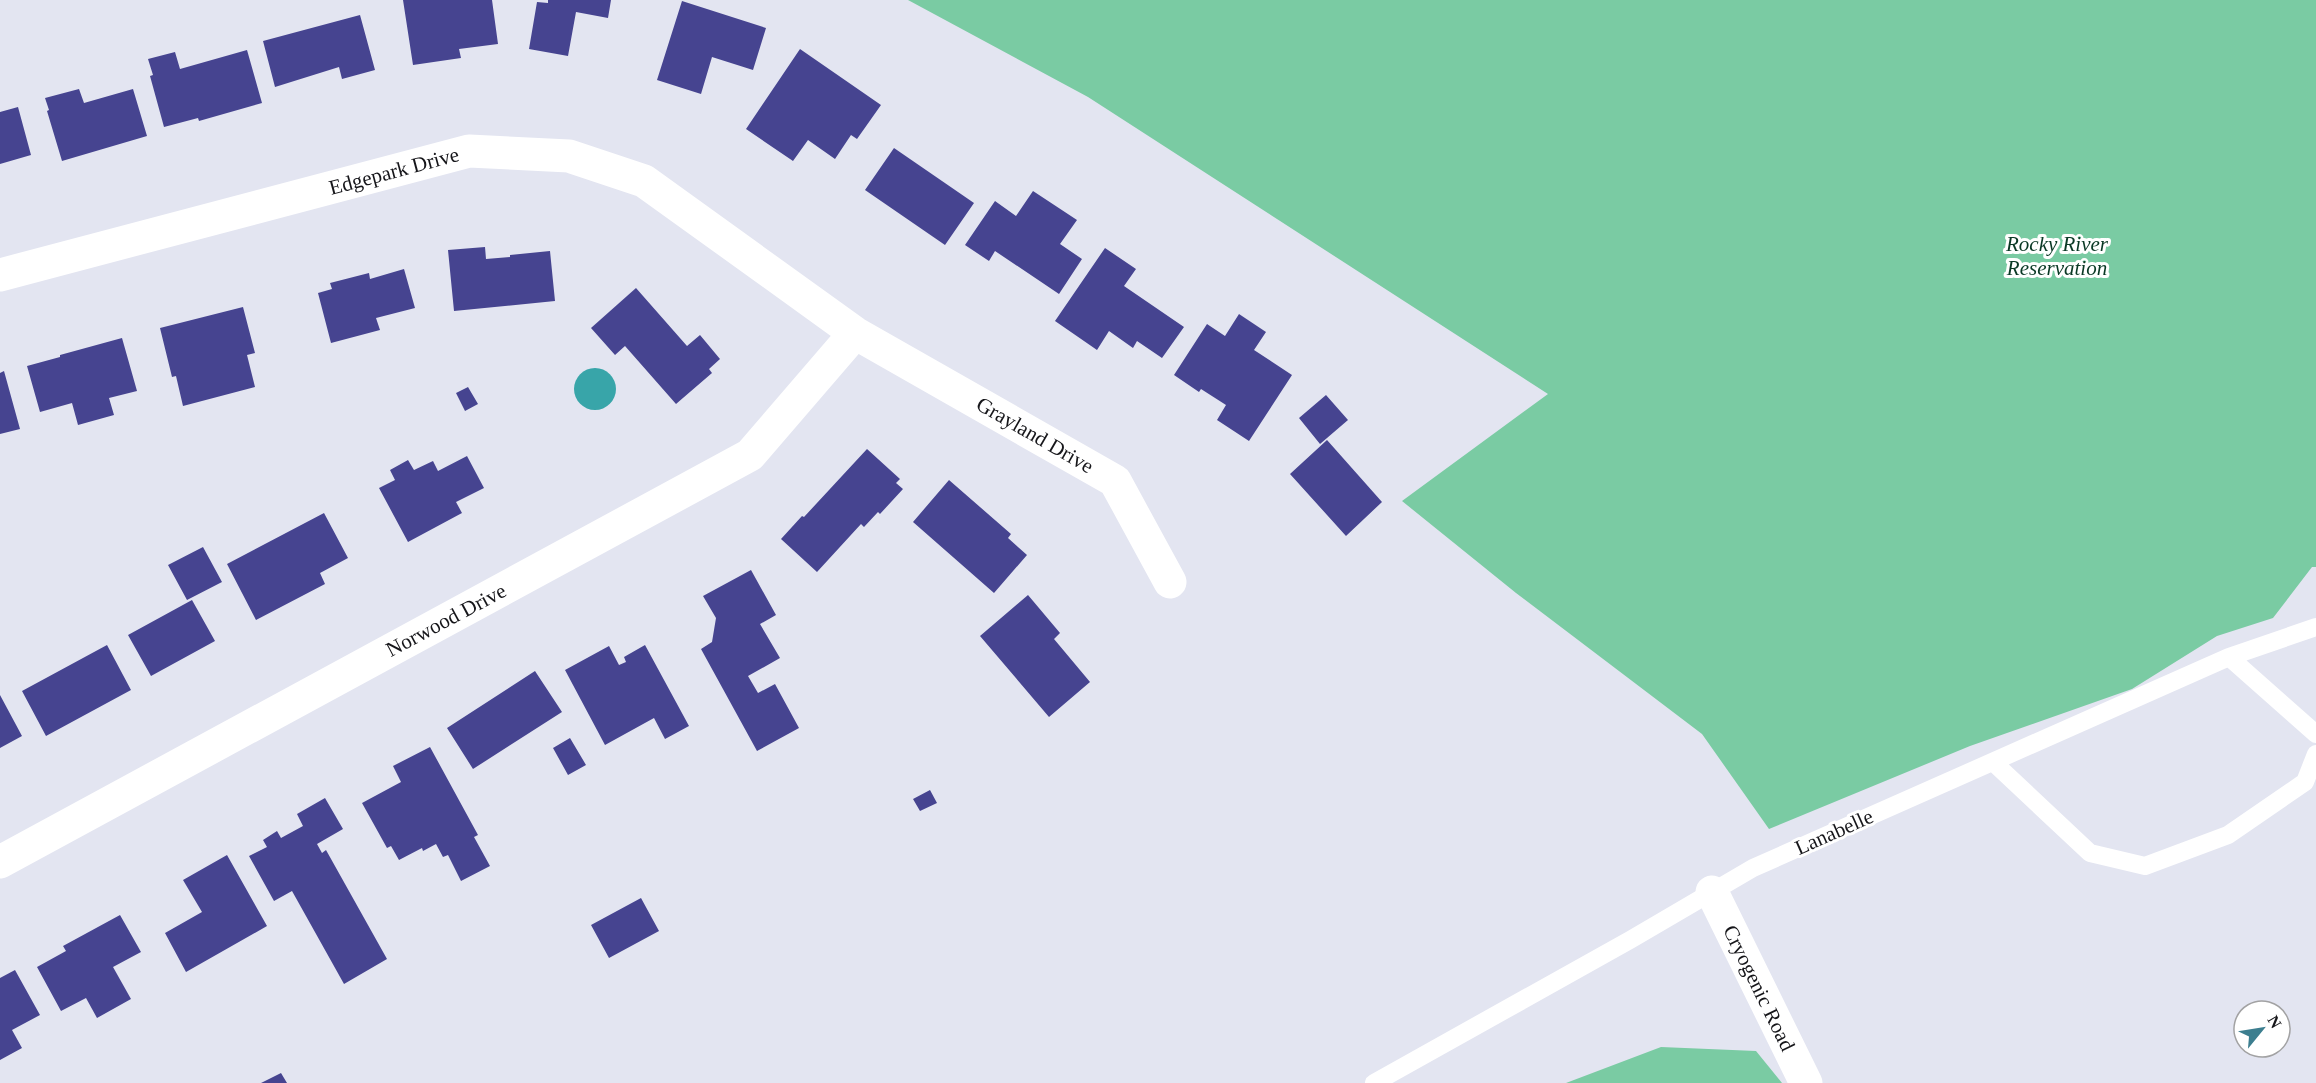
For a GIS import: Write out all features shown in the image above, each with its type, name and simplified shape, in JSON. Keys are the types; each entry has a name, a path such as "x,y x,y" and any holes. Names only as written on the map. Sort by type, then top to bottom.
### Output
{"street":[{"name":"Edgepark Drive","path":"0,275 469,151 568,156 644,182 855,333"},
{"name":"Grayland Drive","path":"855,333 1115,481 1170,582"},
{"name":"Norwood Drive","path":"0,862 750,455 855,333"},
{"name":"Cryogenic Road","path":"1712,892 1806,1083"}],"lane":[{"name":"Lanabelle","path":"1374,1083 1753,868 2229,657 2316,627"},
{"path":"2229,657 2316,734"},
{"path":"1993,762 2090,853 2145,866 2228,835 2305,782 2316,754"}],"green space":[{"name":"Rocky River Reservation","path":"908,0 2316,0 2316,567 2312,567 2273,618 2217,636 2132,689 1970,746 1769,829 1702,734 1516,593 1402,501 1548,394 1088,97"},
{"path":"1661,1047 1756,1051 1782,1083 1566,1083"}],"water":[{"path":"595,368 603,369 610,374 615,381 615,397 610,404 603,409 595,410 587,409 580,404 575,397 574,389 575,381 580,374 587,369"}],"building":[{"path":"403,0 492,0 498,44 459,49 461,58 413,65"},
{"path":"548,0 611,0 608,18 576,12 568,56 529,49 537,2 548,3"},
{"path":"682,1 766,28 753,70 712,57 701,94 657,80"},
{"path":"360,15 375,70 342,79 339,67 275,87 263,41"},
{"path":"800,49 881,105 857,139 851,135 835,159 808,140 793,161 746,129"},
{"path":"247,50 262,103 199,121 198,118 164,127 150,76 153,75 148,59 175,52 180,69"},
{"path":"79,89 84,103 133,89 147,136 62,161 45,98"},
{"path":"18,107 31,155 0,164 0,112"},
{"path":"894,148 974,203 945,245 865,190"},
{"path":"1033,191 1077,220 1060,244 1082,259 1059,294 995,251 989,261 965,245 995,201 1016,216"},
{"path":"485,247 486,259 550,251 555,301 454,311 448,250"},
{"path":"1105,248 1136,269 1124,286 1184,327 1162,358 1137,341 1133,348 1109,331 1097,350 1055,321"},
{"path":"404,269 415,308 376,318 380,330 331,343 318,293 332,289 330,283 369,273 370,279"},
{"path":"636,288 687,346 700,335 720,359 709,369 712,373 676,404 625,346 615,355 591,328"},
{"path":"243,307 255,353 247,355 255,387 183,406 176,376 172,377 160,328"},
{"path":"1239,314 1266,332 1254,350 1292,375 1249,441 1217,420 1226,405 1201,389 1199,392 1174,375 1207,324 1225,336"},
{"path":"122,338 137,391 109,398 114,415 78,425 72,403 40,412 27,366"},
{"path":"4,371 20,429 0,434 0,373"},
{"path":"468,387 478,404 465,411 456,393"},
{"path":"1326,395 1348,420 1320,444 1299,418"},
{"path":"1327,440 1382,502 1346,536 1290,474"},
{"path":"867,449 900,479 896,483 903,489 880,514 878,512 864,527 861,524 817,572 781,539"},
{"path":"467,456 484,488 456,502 462,513 408,542 379,488 395,480 390,470 408,460 414,470 433,461 438,471"},
{"path":"949,480 1011,534 1008,538 1027,555 994,593 913,522"},
{"path":"324,513 348,558 320,573 325,584 256,620 227,564"},
{"path":"203,547 222,582 187,600 168,565"},
{"path":"751,570 776,615 760,624 780,658 748,676 758,693 775,684 799,728 757,751 701,649 712,642 716,618 703,596"},
{"path":"1028,595 1060,633 1054,639 1090,682 1049,717 980,636"},
{"path":"192,600 215,641 151,676 128,635"},
{"path":"107,645 131,690 46,736 22,691"},
{"path":"645,645 689,726 665,739 654,718 605,745 565,670 609,646 619,665 626,662 624,657"},
{"path":"535,671 562,712 473,769 447,728"},
{"path":"0,695 22,736 0,748"},
{"path":"570,738 586,765 568,775 553,748"},
{"path":"430,747 478,835 474,837 490,866 461,881 448,855 443,857 436,844 423,851 422,848 399,860 391,846 387,848 362,803 401,782 393,766"},
{"path":"930,790 937,803 920,811 913,799"},
{"path":"325,798 343,829 317,844 322,853 326,850 387,959 344,984 292,891 274,901 249,856 267,847 263,840 277,831 281,838 303,826 297,814"},
{"path":"227,855 267,926 186,972 165,933 202,912 183,880"},
{"path":"641,898 659,931 609,958 591,925"},
{"path":"120,915 141,952 113,967 131,999 97,1018 86,998 61,1011 37,967 66,951 63,946"},
{"path":"15,970 40,1015 12,1030 22,1048 0,1060 0,978"},
{"path":"281,1073 287,1083 261,1083"}]}
